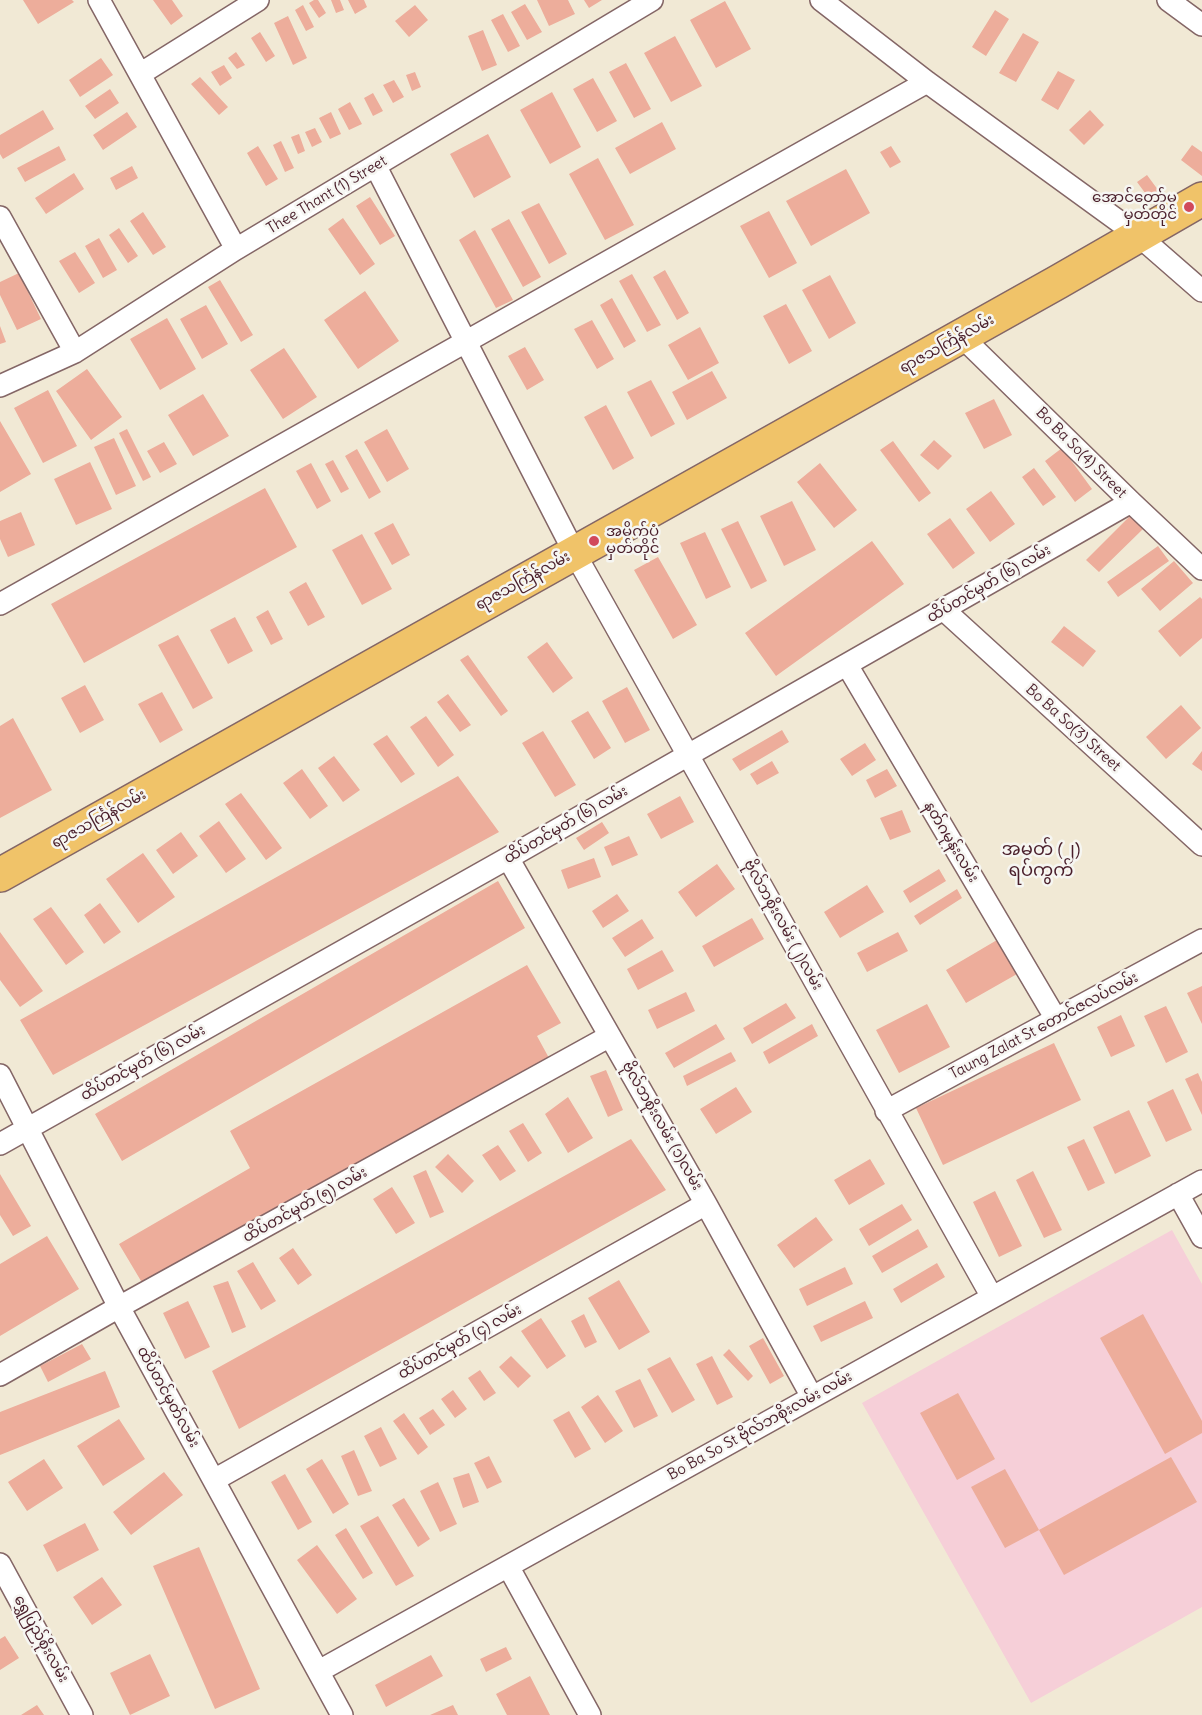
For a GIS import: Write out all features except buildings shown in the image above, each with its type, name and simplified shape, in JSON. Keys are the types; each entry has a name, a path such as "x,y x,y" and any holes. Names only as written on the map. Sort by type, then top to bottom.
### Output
{"main road":[{"name":"ရာဇသင်္ကြန်လမ်း","path":"0,874 962,336 1202,199"}],"street":[{"path":"99,0 236,249"},
{"path":"140,74 258,0"},
{"name":"Thee Thant (1) Street","path":"0,386 75,352 236,249 652,0"},
{"path":"821,0 927,82 1139,236 1202,291"},
{"path":"1168,0 1202,25"},
{"path":"0,604 927,82"},
{"name":"ဗိုလ်ဘစိုးလမ်း (၂)လမ်း","path":"376,167 574,552 992,1297"},
{"path":"0,218 75,352"},
{"name":"Bo Ba So(4) Street","path":"962,336 1202,569"},
{"name":"ထိပ်တင်မှတ် (၆) လမ်း","path":"0,1144 847,666 1131,502"},
{"name":"Bo Ba So(3) Street","path":"944,610 1202,845"},
{"name":"နတ်ဂမုန်းလမ်း","path":"847,666 1056,1019"},
{"name":"ဗိုလ်ဘစိုးလမ်း (၁)လမ်း","path":"508,858 706,1204 812,1397"},
{"name":"Taung Zalat St တောင်ဇလပ်လမ်း","path":"886,1111 1202,940"},
{"name":"ထိပ်တင်မှတ် (၅) လမ်း","path":"0,1375 610,1036"},
{"name":"ထိပ်တင်မှတ်လမ်း","path":"0,1076 119,1307 342,1715"},
{"name":"Bo Ba So St ဗိုလ်ဘစိုးလမ်း လမ်း","path":"319,1671 1202,1181"},
{"path":"1178,1194 1202,1237"},
{"name":"ထိပ်တင်မှတ် (၄) လမ်း","path":"214,1480 706,1204"},
{"name":"ရွှေပြည်စိုးလမ်း","path":"0,1564 82,1715"},
{"path":"508,1566 590,1715"}],"shaded area":[{"path":"1172,1230 1202,1284 1202,1607 1031,1703 862,1403"}],"place":[{"name":"အောင်တော်မူ မှတ်တိုင်","path":"1189,207"},
{"name":"အမှိုက်ပုံ မှတ်တိုင်","path":"594,541"}],"district":[{"name":"အမှတ် (၂) ရပ်ကွက်","path":"1041,860"}]}
